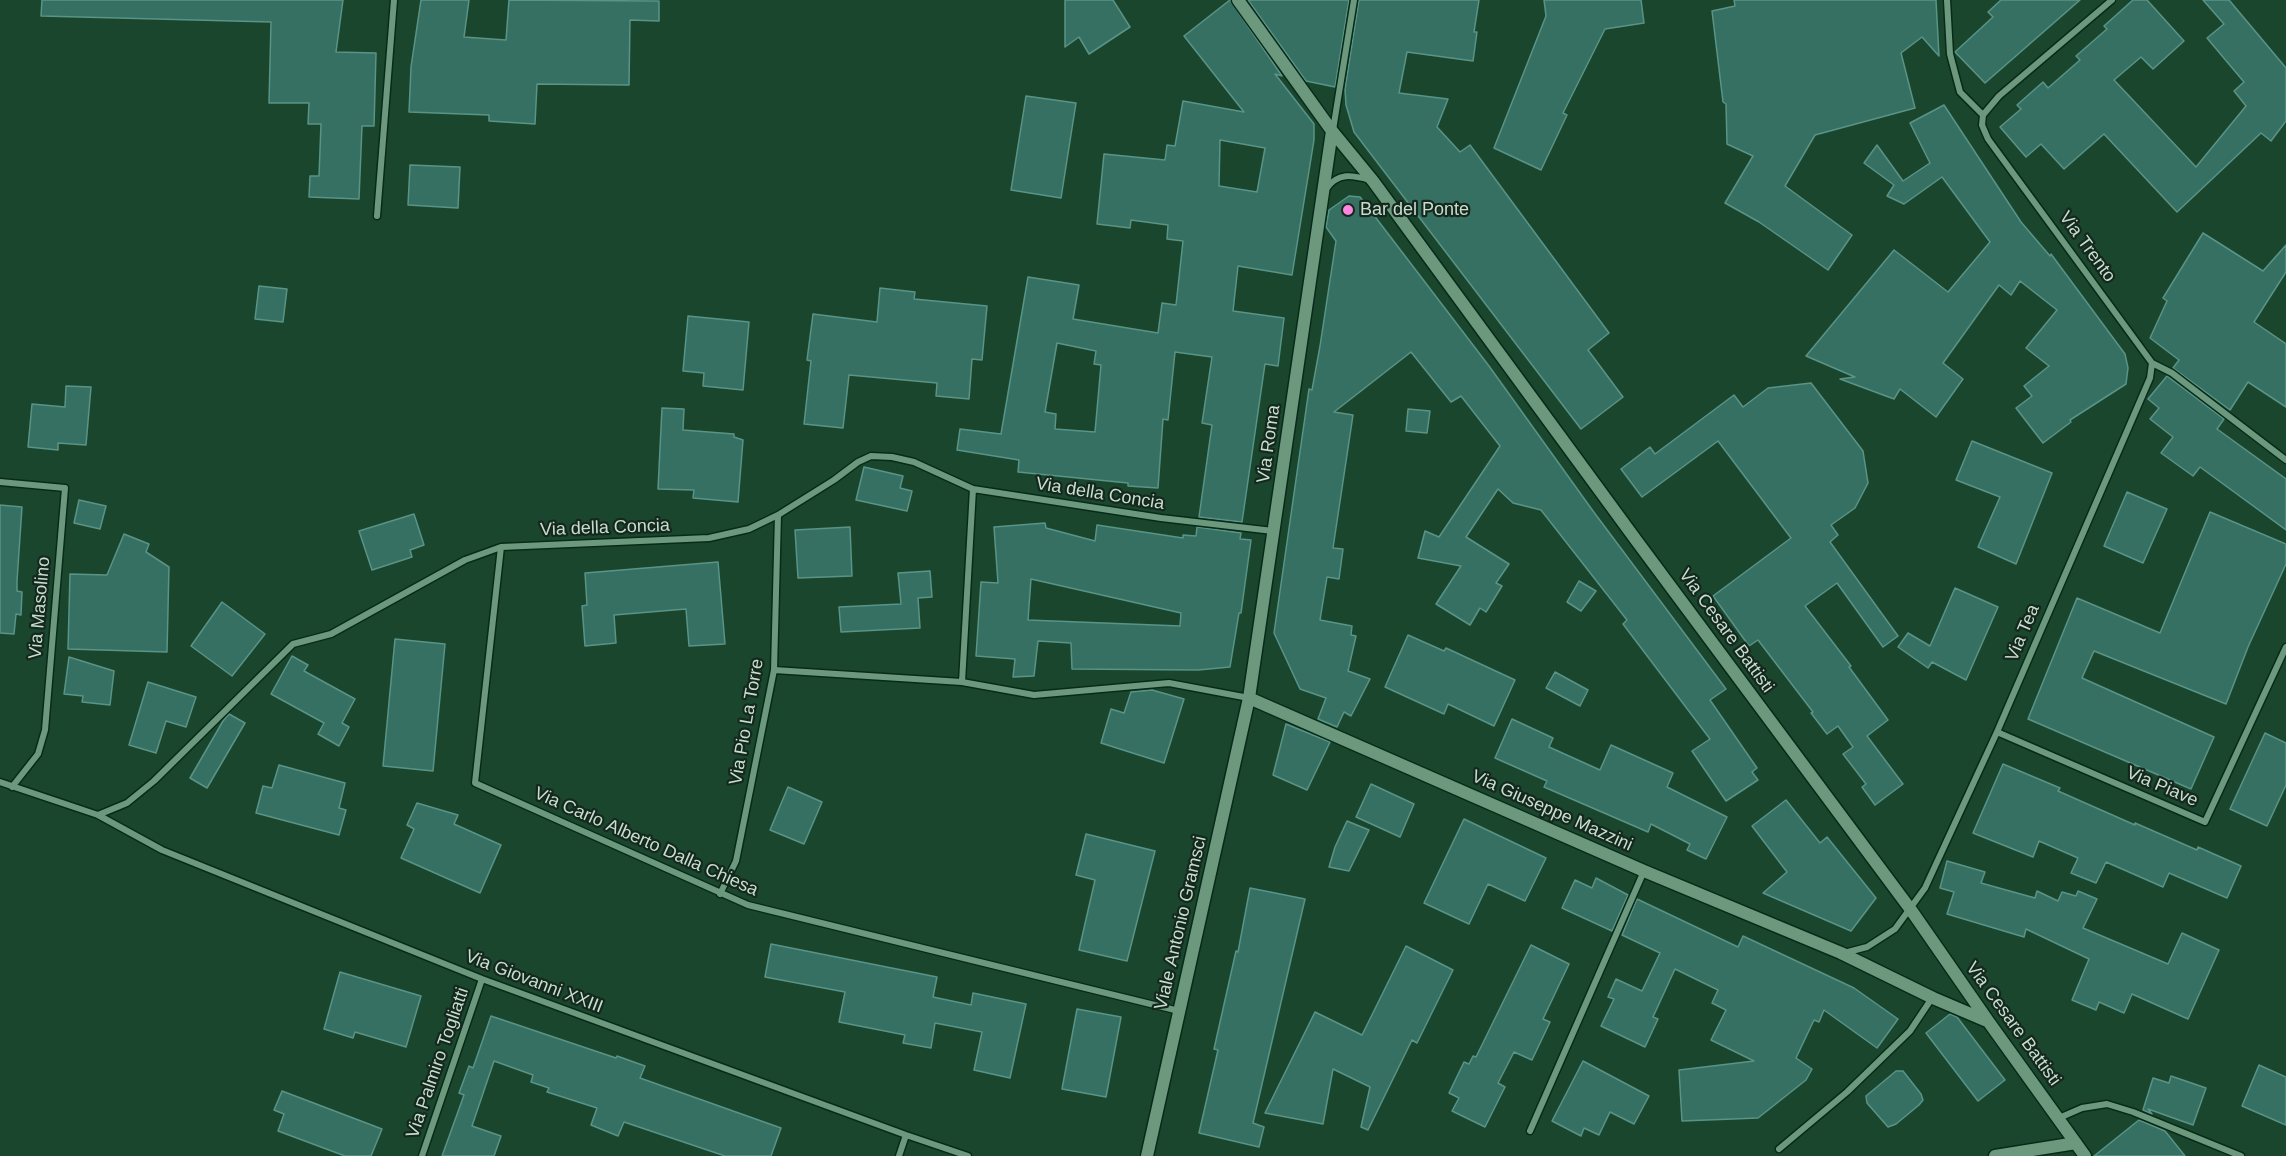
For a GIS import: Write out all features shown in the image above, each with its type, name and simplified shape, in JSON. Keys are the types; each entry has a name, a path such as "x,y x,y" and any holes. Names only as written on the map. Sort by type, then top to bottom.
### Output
{"street":[{"path":"376,216 394,0"},
{"name":"Via Cesare Battisti","path":"1238,0 1332,131 1373,181 1636,540 1911,909 1988,1022 2085,1156"},
{"path":"1332,131 1354,0"},
{"name":"Via Trento","path":"1947,0 1950,54 1960,92 1983,115 1982,125 1988,139 2152,363 2172,373 2286,460"},
{"path":"1983,115 1999,96 2112,0"},
{"name":"Via Roma","path":"1250,698 1332,131"},
{"path":"1323,194 1331,183 1348,175 1373,181"},
{"name":"Via Tea","path":"1911,909 1925,888 1997,732 2150,378 2152,363"},
{"name":"Via della Concia","path":"98,815 127,803 154,781 293,644 331,634 465,560 501,547 709,538 749,529 778,515 858,462 871,456 892,457 914,462 973,489 1161,518 1274,532"},
{"name":"Via Masolino","path":"0,482 65,488 45,730 38,754 12,787"},
{"path":"962,682 973,489"},
{"name":"Via Pio La Torre","path":"720,894 736,861 774,670 778,515"},
{"name":"Via Carlo Alberto Dalla Chiesa","path":"501,547 475,783 748,905 1179,1011"},
{"name":"Via Piave","path":"1997,732 2205,822 2286,647"},
{"path":"774,670 962,682 1034,694 1169,683 1250,698"},
{"name":"Via Giuseppe Mazzini","path":"1250,698 1644,871 1841,953 1932,998 1988,1022"},
{"name":"Viale Antonio Gramsci","path":"1147,1156 1250,698"},
{"path":"0,782 98,815"},
{"name":"Via Giovanni XXIII","path":"98,815 162,850 482,979 969,1156"},
{"path":"1530,1131 1644,871"},
{"path":"1841,953 1855,951 1895,929 1911,909"},
{"name":"Via Palmiro Togliatti","path":"422,1156 482,979"},
{"path":"1779,1149 1847,1092 1910,1031 1932,998"},
{"path":"2059,1118 2082,1108 2108,1104 2241,1156"},
{"path":"899,1156 906,1135"},
{"path":"1995,1156 2076,1143"}],"building":[{"path":"42,0 343,0 336,52 376,53 374,126 362,126 359,199 309,197 310,176 319,176 321,124 308,124 309,103 269,103 271,22 41,16"},
{"path":"421,0 469,0 464,37 506,40 509,0 659,1 659,21 630,20 629,85 537,84 535,124 489,121 489,115 409,112 411,67"},
{"path":"1065,0 1113,0 1130,27 1089,54 1079,37 1065,47"},
{"path":"1230,0 1282,76 1275,74 1314,124 1314,140 1292,275 1238,266 1233,311 1284,318 1278,366 1265,364 1242,522 1199,517 1212,425 1202,423 1212,357 1175,352 1168,420 1163,419 1158,488 1018,472 1019,460 957,450 960,429 1001,434 1028,277 1079,285 1073,319 1158,333 1162,303 1176,305 1183,241 1167,239 1168,225 1131,220 1130,228 1097,224 1104,154 1165,160 1167,145 1175,146 1183,101 1244,112 1184,36","holes":["1220,140 1265,148 1257,192 1219,186","1057,343 1096,351 1094,364 1101,365 1095,432 1055,429 1056,414 1045,412"]},
{"path":"1248,0 1349,0 1335,87 1306,81"},
{"path":"1359,0 1479,0 1474,32 1477,32 1473,61 1407,52 1399,93 1448,99 1437,127 1460,152 1470,145 1609,333 1588,350 1623,397 1581,429 1354,132 1346,105 1345,89"},
{"path":"1544,0 1641,0 1644,23 1605,29 1563,113 1567,115 1541,170 1494,148 1546,16"},
{"path":"1734,0 1936,0 1939,56 1922,37 1901,53 1915,108 1815,135 1785,186 1852,235 1828,270 1759,222 1725,203 1753,156 1727,144 1726,104 1723,102 1712,11 1735,6"},
{"path":"2001,0 2080,0 1985,83 1955,52 1993,17 1988,12"},
{"path":"2133,0 2147,0 2184,41 2153,69 2141,57 2114,80 2196,167 2246,106 2234,91 2244,82 2207,38 2224,24 2203,0 2229,0 2286,68 2286,121 2271,141 2261,133 2177,212 2104,134 2064,169 2041,144 2026,157 2000,127 2021,109 2017,105 2043,82 2048,88 2080,60 2076,56 2107,29 2104,26"},
{"path":"1026,96 1076,103 1061,198 1011,190"},
{"path":"1944,105 2021,222 2050,256 2051,254 2125,354 2128,368 2126,384 2070,420 2071,422 2043,443 2016,408 2032,396 2024,386 2049,366 2026,348 2057,310 2020,281 2011,295 1999,285 1943,363 1963,379 1936,417 1900,389 1894,399 1840,379 1855,377 1806,356 1894,250 1948,292 1990,242 1942,177 1904,204 1887,196 1894,185 1864,163 1877,145 1903,181 1930,163 1910,123"},
{"path":"410,165 460,167 458,208 408,205"},
{"path":"1349,196 1360,197 1489,366 1593,511 1726,689 1710,700 1757,768 1752,772 1758,780 1726,801 1692,751 1710,739 1623,624 1627,620 1541,510 1513,503 1498,489 1466,537 1509,564 1496,583 1502,586 1486,612 1480,608 1470,625 1436,604 1461,566 1418,558 1425,531 1439,537 1500,446 1461,396 1451,402 1411,352 1334,412 1353,415 1333,548 1343,549 1339,579 1327,577 1320,620 1352,626 1351,635 1356,636 1348,671 1370,679 1351,716 1344,712 1337,727 1318,719 1326,698 1300,689 1274,633 1309,389 1312,390 1336,241 1326,227 1329,210"},
{"path":"2203,233 2263,271 2286,245 2286,272 2254,322 2286,344 2286,407 2248,382 2230,410 2173,368 2179,360 2150,338 2167,301 2163,298"},
{"path":"259,286 287,289 283,322 255,319"},
{"path":"880,288 915,292 914,299 987,306 982,360 972,359 969,399 936,396 937,383 849,375 843,428 804,424 811,361 807,360 813,314 877,322"},
{"path":"688,316 749,322 743,390 703,386 704,373 683,371"},
{"path":"2167,376 2224,419 2217,429 2286,479 2286,530 2200,467 2193,476 2161,453 2173,437 2150,419 2159,408 2148,399"},
{"path":"1811,383 1863,451 1868,483 1855,508 1831,525 1838,535 1830,542 1898,636 1883,647 1837,583 1805,606 1851,666 1849,667 1888,720 1867,736 1903,784 1875,805 1862,787 1866,784 1843,754 1853,747 1838,726 1827,734 1758,640 1749,646 1713,596 1791,538 1718,441 1642,497 1621,469 1650,447 1655,454 1734,395 1743,407 1768,388"},
{"path":"66,386 91,387 86,445 58,443 58,450 28,447 32,404 65,407"},
{"path":"662,408 684,409 683,430 734,434 734,437 743,440 738,502 693,498 694,490 658,489"},
{"path":"1408,409 1430,411 1427,433 1406,431"},
{"path":"1972,441 2052,473 2016,564 1978,547 2000,497 1956,480"},
{"path":"864,467 903,476 900,488 912,491 907,511 856,500"},
{"path":"2127,492 2167,509 2143,563 2104,546"},
{"path":"79,500 106,506 100,529 74,523"},
{"path":"0,505 22,507 17,581 17,591 22,592 21,615 16,614 14,634 0,633"},
{"path":"2210,512 2286,544 2286,564 2248,647 2226,704 2094,651 2082,678 2214,737 2191,789 2028,719 2077,598 2160,633"},
{"path":"414,514 424,545 410,550 412,557 372,570 359,531"},
{"path":"1045,523 1046,528 1095,541 1097,525 1183,538 1183,535 1196,536 1197,527 1241,533 1240,539 1251,540 1241,613 1239,613 1230,667 1198,670 1072,669 1071,643 1038,641 1034,676 1013,677 1015,659 976,656 981,582 998,583 994,527","holes":["1031,579 1181,613 1180,626 1028,620"]},
{"path":"850,527 852,576 798,578 795,530"},
{"path":"124,534 149,544 146,552 169,567 167,652 68,649 70,574 107,575"},
{"path":"718,562 725,644 689,646 686,609 614,615 616,643 585,646 582,606 587,605 585,573"},
{"path":"930,571 932,597 918,598 920,628 841,632 839,607 901,604 898,573"},
{"path":"1579,581 1596,591 1581,611 1567,602"},
{"path":"1955,588 1998,607 1966,680 1932,662 1928,668 1898,647 1908,633 1930,646"},
{"path":"222,602 265,634 232,676 191,646"},
{"path":"1408,635 1444,651 1446,648 1515,680 1494,726 1448,704 1444,714 1385,687"},
{"path":"395,639 445,644 433,771 383,766"},
{"path":"292,656 308,665 304,671 355,699 342,723 349,727 339,746 318,734 324,723 271,694"},
{"path":"69,657 114,671 110,705 82,702 83,696 64,694"},
{"path":"1555,672 1588,690 1580,706 1546,688"},
{"path":"148,682 196,697 186,727 166,721 156,753 129,745"},
{"path":"1152,690 1184,699 1164,763 1101,743 1111,709 1124,713 1131,692"},
{"path":"229,714 245,723 207,788 190,778"},
{"path":"1512,719 1553,738 1549,747 1600,770 1611,745 1673,773 1667,787 1727,817 1706,859 1687,850 1690,844 1651,824 1648,832 1544,787 1547,781 1495,758"},
{"path":"1286,724 1330,742 1307,790 1273,775"},
{"path":"2265,733 2286,743 2286,785 2267,826 2230,809"},
{"path":"2003,764 2060,788 2058,791 2135,825 2135,823 2197,850 2198,847 2241,866 2227,898 2169,873 2163,887 2106,862 2096,883 2071,873 2078,858 2039,841 2033,857 1973,833"},
{"path":"279,765 345,783 339,808 346,810 339,835 256,813 263,786 272,788"},
{"path":"1371,784 1414,804 1400,837 1356,817"},
{"path":"788,787 822,802 804,844 770,830"},
{"path":"1786,800 1820,843 1827,837 1876,898 1851,931 1763,893 1787,872 1752,826"},
{"path":"417,803 458,815 454,824 501,845 480,893 401,858 414,829 407,825"},
{"path":"1464,819 1546,858 1525,901 1488,884 1469,924 1424,903"},
{"path":"1347,821 1369,830 1349,871 1329,867"},
{"path":"1086,834 1155,851 1127,961 1079,950 1095,880 1076,875"},
{"path":"1947,861 1985,872 1981,883 2035,898 2037,891 2058,901 2062,892 2076,896 2078,891 2097,899 2083,928 2168,964 2182,933 2219,950 2188,1019 2132,994 2124,1013 2099,1002 2096,1010 2072,1000 2089,959 2026,929 2024,937 1947,914 1954,892 1940,888"},
{"path":"1596,878 1628,895 1612,931 1562,908 1575,880 1592,888"},
{"path":"1250,888 1305,899 1253,1123 1264,1127 1259,1147 1199,1133 1218,1050 1214,1049 1236,951 1238,952"},
{"path":"1637,899 1738,947 1743,936 1854,988 1898,1019 1877,1048 1824,1010 1819,1022 1814,1020 1796,1058 1812,1069 1806,1080 1758,1118 1682,1121 1679,1070 1754,1061 1711,1040 1726,1010 1712,1003 1718,990 1675,969 1653,1017 1658,1019 1645,1047 1601,1026 1614,999 1608,997 1616,979 1642,991 1660,953 1622,935"},
{"path":"771,944 937,977 933,997 971,1005 973,993 1026,1004 1010,1078 974,1070 982,1032 935,1023 931,1048 903,1043 905,1035 839,1022 845,992 765,977"},
{"path":"1531,945 1569,964 1543,1019 1550,1022 1532,1060 1514,1052 1498,1083 1505,1087 1485,1127 1452,1111 1459,1098 1449,1093 1464,1062 1469,1064 1473,1056 1476,1057"},
{"path":"1406,946 1453,970 1417,1043 1412,1040 1368,1130 1361,1127 1370,1087 1333,1069 1323,1124 1265,1113 1315,1012 1362,1035"},
{"path":"340,972 421,996 406,1047 355,1032 353,1038 324,1029"},
{"path":"1077,1009 1121,1017 1106,1097 1062,1089"},
{"path":"1950,1014 1957,1017 2005,1080 1978,1101 1926,1033"},
{"path":"491,1016 645,1066 640,1078 781,1128 771,1156 725,1156 624,1122 618,1136 591,1125 597,1108 547,1092 549,1088 531,1082 533,1075 494,1061 472,1126 501,1136 494,1156 442,1156 464,1095 459,1093 469,1066 473,1068"},
{"path":"1583,1061 1649,1096 1634,1124 1610,1112 1599,1135 1584,1128 1581,1136 1552,1121"},
{"path":"2259,1065 2286,1077 2286,1125 2242,1106"},
{"path":"1896,1071 1903,1071 1923,1100 1896,1124 1888,1127 1867,1103 1866,1096"},
{"path":"2171,1076 2206,1088 2193,1125 2148,1109 2152,1114 2143,1110 2153,1078 2169,1083"},
{"path":"282,1091 382,1129 371,1156 345,1156 278,1131 284,1114 274,1110"},
{"path":"2139,1120 2165,1131 2185,1156 2094,1156"}],"place":[{"name":"Bar del Ponte","path":"1348,210"}]}
